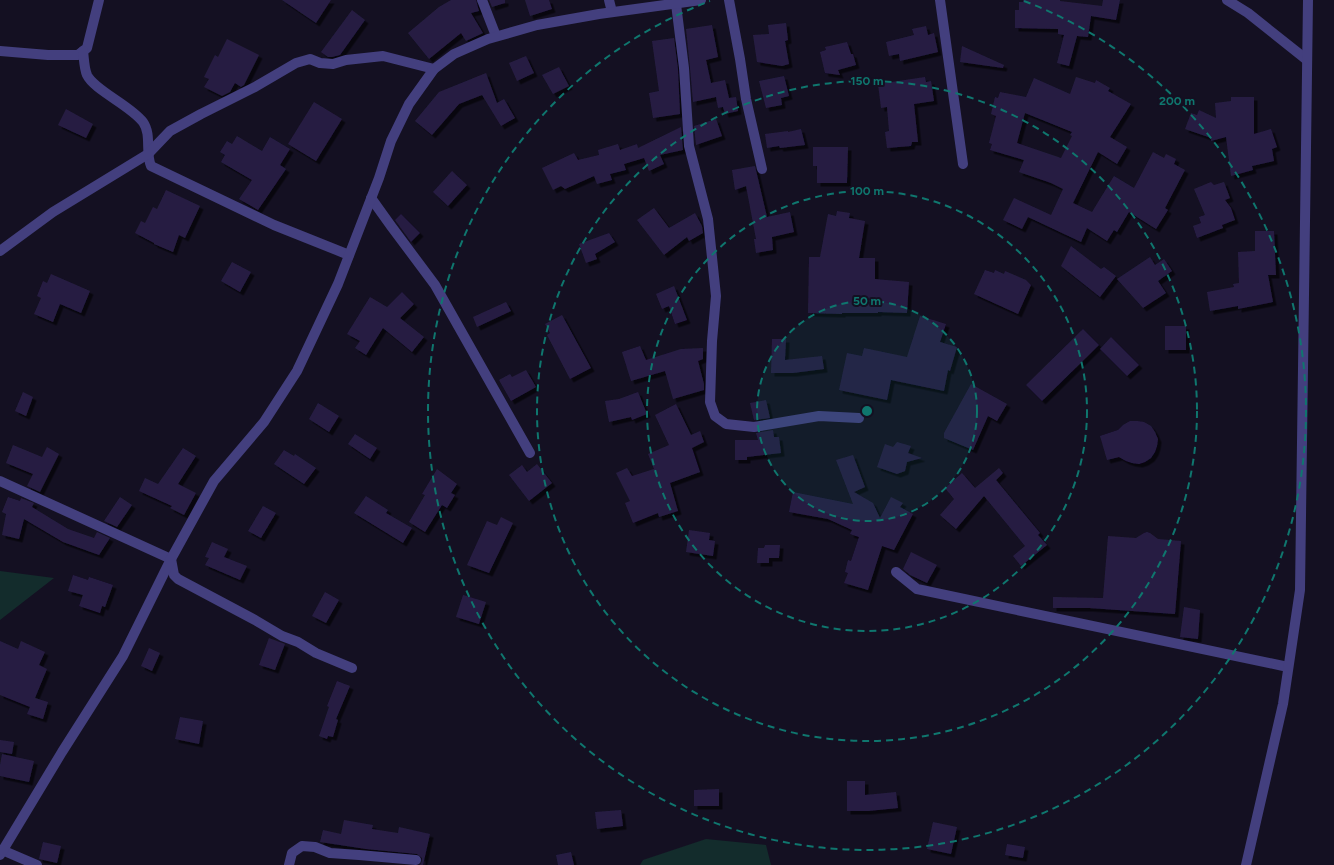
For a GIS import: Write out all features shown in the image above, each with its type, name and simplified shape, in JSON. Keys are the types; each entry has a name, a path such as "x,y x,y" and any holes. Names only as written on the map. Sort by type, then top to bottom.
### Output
{"street":[{"path":"0,51 48,55 78,55 87,48 99,0"},
{"path":"482,0 496,36"},
{"path":"609,0 612,12"},
{"path":"37,865 1,852 58,758 123,656 171,559 214,481 264,422 297,371 338,284 391,142 409,104 434,69 454,54 488,38 537,25 612,12 701,0"},
{"path":"728,0 740,59 746,99 762,169"},
{"path":"940,0 963,164"},
{"path":"1227,0 1248,12 1307,60"},
{"path":"1246,865 1283,704 1300,590 1308,0"},
{"path":"676,4 684,68 689,146 708,219 716,296 712,341 710,402 715,416 726,424 754,427 819,416 859,418"},
{"path":"83,51 87,75 90,79 108,94 133,111 143,123 148,132 148,154 152,166 274,225 349,255"},
{"path":"0,251 53,212 148,154 170,131 296,63 310,59 320,63 333,64 346,60 383,56 434,69"},
{"path":"371,198 435,285 530,453"},
{"path":"0,481 171,559"},
{"path":"171,559 174,575 178,579 282,636 298,642 316,653 352,668"},
{"path":"896,572 917,589 1288,667"},
{"path":"289,865 292,854 302,846 315,848 330,853 416,860"}],"green space":[{"path":"0,571 54,578 0,620"},
{"path":"706,839 766,845 771,865 640,865 643,860"}],"building":[{"path":"282,0 331,0 316,23"},
{"path":"451,0 476,0 479,11 471,13 483,33 466,41 461,33 429,59 408,33 439,7"},
{"path":"489,0 505,0 505,3 492,7"},
{"path":"525,0 549,0 552,9 530,16"},
{"path":"1023,0 1060,0 1102,6 1103,0 1120,0 1116,20 1091,16 1088,37 1077,36 1069,66 1057,63 1064,35 1058,34 1058,29 1015,28 1015,10 1019,10 1019,2 1023,2"},
{"path":"352,10 365,20 340,55 328,57 321,52"},
{"path":"786,23 788,40 785,41 789,64 782,66 757,62 753,35 769,34 768,25"},
{"path":"712,25 718,57 706,60 711,83 725,80 729,98 736,97 738,111 725,114 723,107 718,108 716,97 693,102 686,29"},
{"path":"926,26 928,35 934,33 938,52 900,61 899,54 889,56 886,42 914,35 912,29"},
{"path":"674,38 678,69 680,114 653,118 649,93 659,91 652,41"},
{"path":"227,39 259,55 244,85 241,87 235,83 230,92 222,96 204,87 209,79 204,77 215,55 218,57"},
{"path":"847,42 851,54 853,54 856,65 838,70 840,75 825,73 820,52 826,50 825,47"},
{"path":"962,46 1004,65 1003,68 960,62"},
{"path":"526,56 534,73 517,81 509,63"},
{"path":"559,67 569,86 553,94 542,75"},
{"path":"486,73 497,103 504,99 515,118 501,126 482,95 459,104 432,135 415,121 439,92"},
{"path":"784,76 789,96 781,98 782,105 766,108 759,81"},
{"path":"925,77 926,82 931,81 934,101 914,104 918,142 912,142 911,146 887,148 885,132 889,131 887,107 881,108 878,84"},
{"path":"1076,77 1095,83 1096,80 1110,88 1108,91 1131,104 1110,137 1127,147 1117,164 1098,152 1073,203 1092,212 1114,176 1134,188 1153,152 1164,158 1166,154 1176,159 1174,164 1185,170 1165,208 1168,210 1156,229 1129,212 1117,232 1114,230 1107,241 1087,228 1081,242 1028,217 1022,229 1003,220 1014,198 1051,215 1063,189 1051,183 1019,172 1024,160 990,150 992,144 989,143 996,116 991,114 995,97 998,98 1000,92 1026,97 1034,78 1070,94","holes":["1025,113 1072,132 1070,135 1072,136 1061,158 1017,143"]},
{"path":"1231,97 1254,97 1254,134 1271,129 1277,147 1272,149 1274,161 1252,166 1253,170 1231,176 1226,137 1211,141 1211,138 1185,129 1191,113 1197,115 1199,110 1216,118 1215,103 1231,101"},
{"path":"314,102 342,119 316,161 288,144"},
{"path":"66,109 93,124 86,138 58,125"},
{"path":"716,119 722,136 696,145 694,126"},
{"path":"681,127 683,150 660,155 664,164 649,171 644,158 624,164 626,170 610,174 612,180 597,184 594,176 565,189 561,186 553,190 542,168 574,153 578,160 599,155 598,150 618,144 620,150 637,144 638,148"},
{"path":"801,129 805,145 767,148 765,134"},
{"path":"237,136 262,151 270,137 290,149 280,165 286,169 258,210 239,199 252,180 221,162 225,155 220,152 227,141 232,144"},
{"path":"813,147 848,147 847,183 817,183 817,166 813,166"},
{"path":"755,166 767,217 790,212 794,232 772,237 773,250 756,253 754,239 756,239 746,186 735,190 732,170"},
{"path":"452,171 467,185 448,206 433,192"},
{"path":"1211,182 1214,185 1224,182 1230,198 1225,200 1231,208 1235,220 1222,225 1223,228 1197,238 1193,226 1201,223 1199,217 1205,215 1194,189"},
{"path":"166,190 200,206 185,238 179,235 173,252 154,244 135,233 141,221 145,223 153,207 157,209"},
{"path":"654,208 669,228 695,213 702,226 703,233 689,241 687,237 664,255 637,220"},
{"path":"837,211 850,213 849,218 865,221 859,258 875,258 875,279 909,282 907,313 808,313 809,257 820,257 828,214 836,216"},
{"path":"401,214 420,233 411,242 395,220"},
{"path":"1255,231 1274,231 1276,275 1268,275 1273,302 1238,309 1238,306 1210,311 1207,292 1234,287 1233,284 1239,283 1238,252 1255,251"},
{"path":"609,233 615,242 595,254 597,259 586,263 579,244"},
{"path":"1071,246 1101,269 1104,267 1116,276 1100,297 1061,266"},
{"path":"1150,257 1155,265 1164,259 1172,271 1158,281 1166,293 1143,308 1117,279"},
{"path":"232,262 251,272 240,292 221,281"},
{"path":"985,270 994,273 995,270 1004,274 1005,271 1026,280 1031,285 1018,314 974,294"},
{"path":"51,274 90,291 81,313 60,304 53,322 34,314 41,298 37,296 43,281 47,283"},
{"path":"674,286 687,320 675,324 669,306 662,309 656,294"},
{"path":"402,292 414,304 400,318 424,337 412,352 383,328 366,355 355,348 360,341 347,334 370,297 387,307"},
{"path":"506,302 511,311 477,327 473,317"},
{"path":"562,315 591,368 570,379 547,335 550,333 545,324"},
{"path":"920,316 946,324 940,342 957,347 950,371 948,370 944,391 891,380 887,400 839,390 847,353 862,356 864,348 907,357"},
{"path":"1165,326 1186,326 1186,350 1165,350"},
{"path":"1083,329 1099,345 1042,401 1026,385"},
{"path":"1111,337 1139,365 1127,376 1100,349"},
{"path":"772,339 786,339 785,360 822,356 824,369 793,373 771,373"},
{"path":"640,346 646,360 681,349 703,348 703,359 698,361 704,384 704,390 673,399 665,371 631,381 622,352"},
{"path":"526,370 536,387 511,401 499,380 510,374 512,377"},
{"path":"971,384 1007,404 997,421 988,416 973,450 944,438 944,433"},
{"path":"23,392 33,397 26,416 15,411"},
{"path":"638,392 647,414 632,420 631,417 609,422 605,401 619,399"},
{"path":"766,400 770,418 754,420 750,403"},
{"path":"318,403 339,416 329,432 309,419"},
{"path":"676,404 691,435 700,431 704,442 692,448 700,472 670,483 678,511 659,517 658,513 633,523 625,503 630,501 616,473 627,468 632,476 654,469 648,454 669,445 655,415"},
{"path":"1130,421 1144,422 1151,426 1158,439 1155,452 1151,458 1139,464 1126,461 1119,457 1107,460 1100,436 1118,430"},
{"path":"773,430 774,437 779,437 781,453 747,457 747,460 735,460 735,440 758,440 756,433"},
{"path":"355,434 377,448 370,459 348,444"},
{"path":"897,442 911,446 908,453 922,458 907,462 905,471 897,474 877,467 885,444 893,447"},
{"path":"13,445 42,457 47,447 59,454 40,492 27,486 33,474 6,463"},
{"path":"183,448 196,456 178,484 196,493 184,515 170,508 172,506 139,491 145,478 158,484"},
{"path":"284,450 294,456 295,454 316,468 304,484 274,464"},
{"path":"853,455 865,487 854,492 873,503 880,518 891,497 903,503 900,507 913,514 894,550 882,546 868,590 844,583 848,573 845,572 848,560 851,561 859,537 850,534 852,530 828,519 789,512 793,492 853,504 836,460"},
{"path":"537,464 552,483 529,501 509,475 522,465 527,472"},
{"path":"999,468 1003,473 996,480 1040,533 1038,535 1047,545 1021,566 1013,556 1025,546 984,496 956,529 940,515 954,499 945,488 962,473 975,488"},
{"path":"437,469 457,484 451,493 455,495 447,508 442,505 425,532 409,522 425,495 422,494"},
{"path":"366,496 388,510 386,513 412,528 403,543 354,513"},
{"path":"8,497 20,501 21,498 34,503 32,507 68,529 94,538 97,532 110,538 99,555 63,542 24,519 19,539 2,535 6,514 2,512"},
{"path":"120,497 132,505 117,527 104,521"},
{"path":"263,506 276,513 261,538 248,531"},
{"path":"501,517 513,523 489,573 467,565 487,521 497,525"},
{"path":"689,530 710,533 709,540 715,541 713,556 686,552"},
{"path":"1147,532 1158,539 1181,541 1175,614 1089,608 1053,608 1053,597 1103,598 1108,536 1136,538"},
{"path":"212,542 228,549 224,557 247,566 240,580 205,565 209,558 205,557"},
{"path":"765,545 780,545 779,558 769,558 769,563 757,563 758,548 764,548"},
{"path":"911,552 937,565 927,583 910,575 903,569"},
{"path":"73,575 88,580 89,577 113,585 105,607 102,606 100,613 79,606 83,595 68,591"},
{"path":"325,592 339,600 326,623 312,616"},
{"path":"463,595 486,602 479,624 456,617"},
{"path":"1184,607 1200,610 1198,639 1180,637"},
{"path":"269,638 285,644 275,670 259,665"},
{"path":"0,641 18,649 21,641 45,652 39,665 47,669 35,698 48,702 43,719 27,714 30,707 0,695"},
{"path":"149,648 160,653 152,671 141,666"},
{"path":"337,681 350,686 336,719 338,720 333,737 328,736 327,739 319,736 329,707 327,706"},
{"path":"180,717 203,721 199,744 175,739"},
{"path":"0,740 14,742 12,754 0,752"},
{"path":"2,754 34,761 29,782 0,776"},
{"path":"847,781 865,781 865,795 896,792 898,808 868,811 847,811"},
{"path":"719,789 719,806 694,806 694,790"},
{"path":"621,810 623,826 597,829 595,812"},
{"path":"344,820 373,825 372,829 398,833 399,827 430,834 423,865 420,865 422,858 417,854 366,849 320,842 323,830 341,834"},
{"path":"933,822 957,827 951,854 927,849"},
{"path":"43,842 61,846 57,863 39,859"},
{"path":"1007,844 1025,847 1023,858 1005,855"},
{"path":"571,852 574,865 558,865 556,855"}]}
